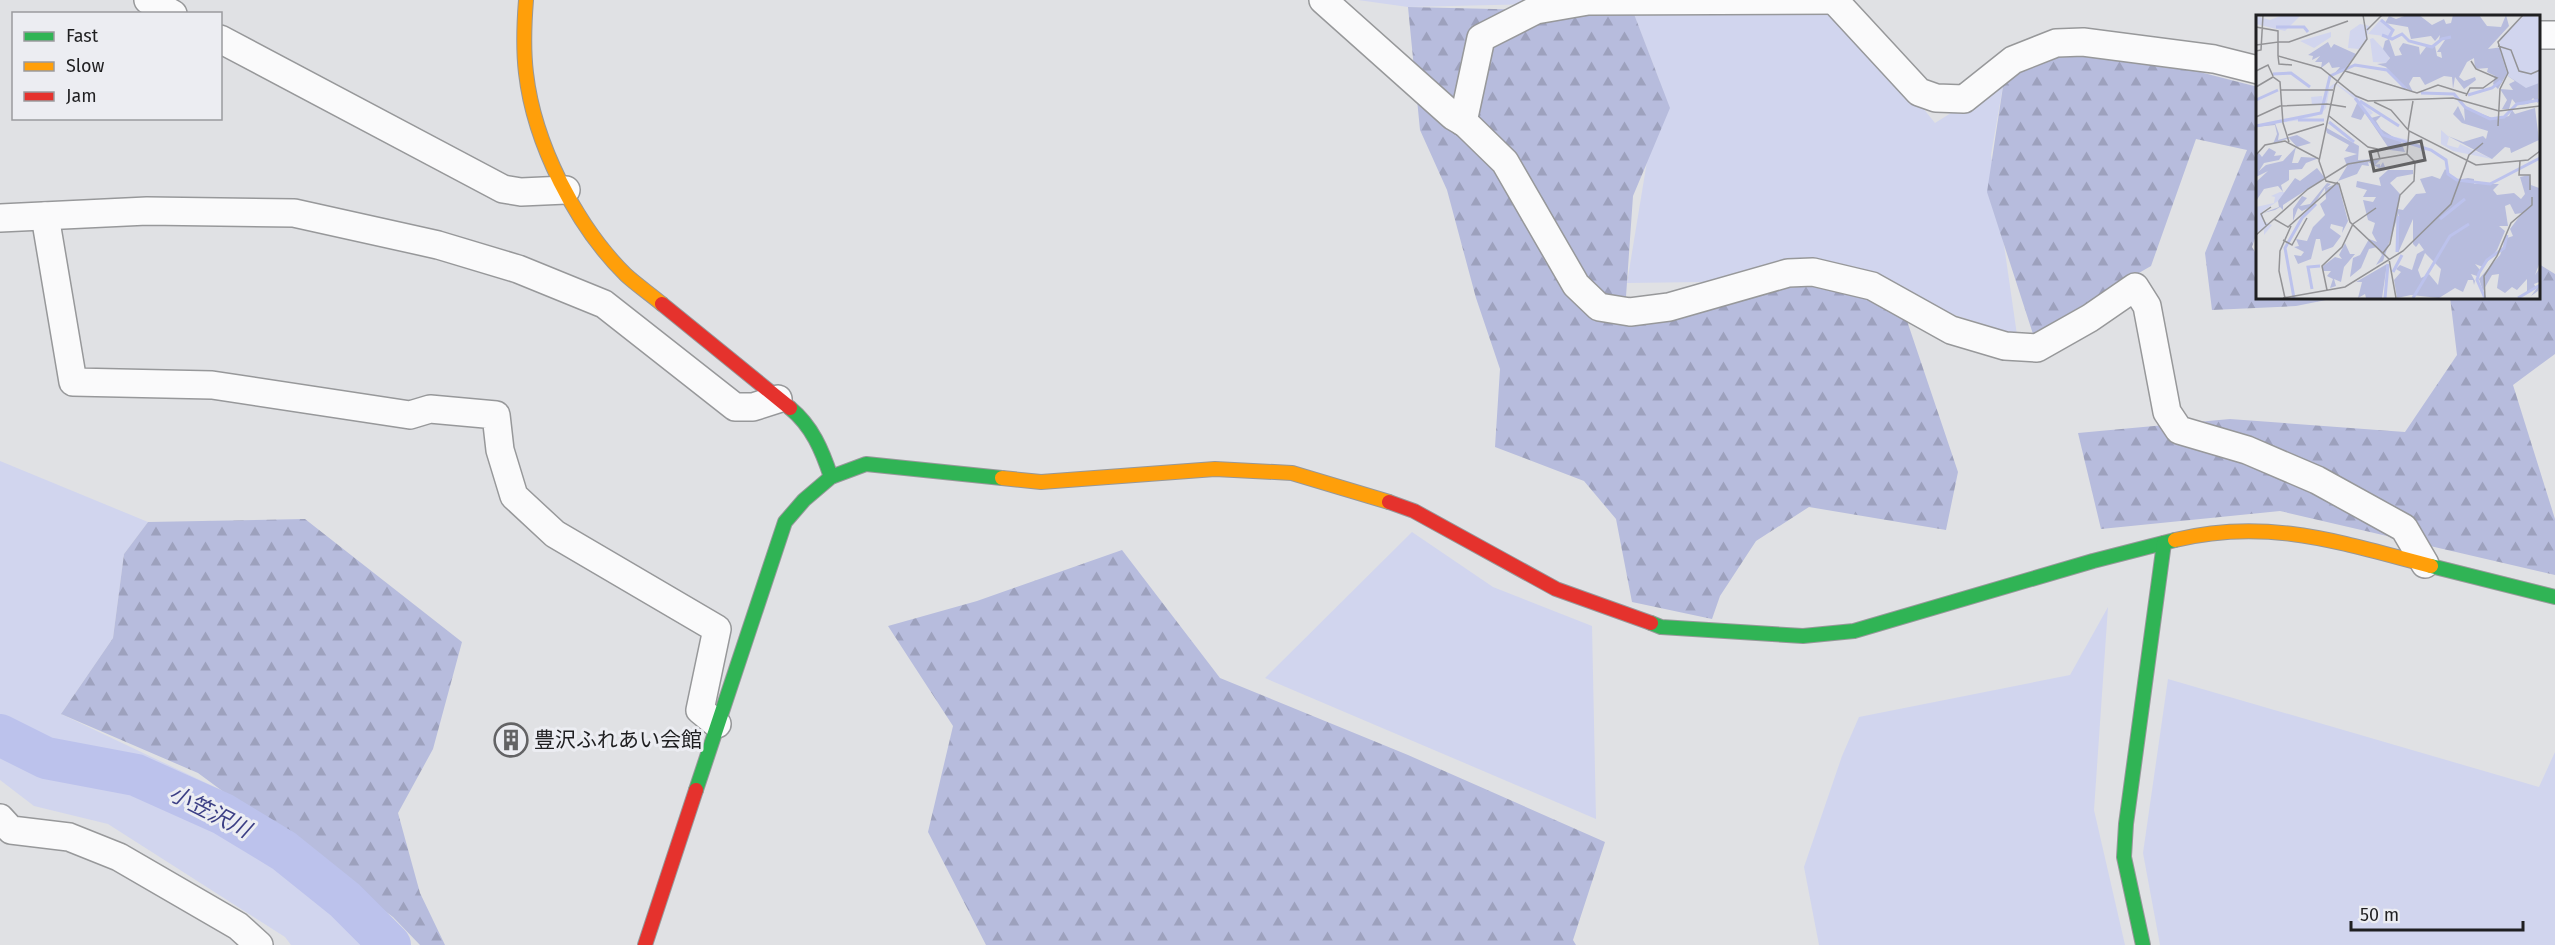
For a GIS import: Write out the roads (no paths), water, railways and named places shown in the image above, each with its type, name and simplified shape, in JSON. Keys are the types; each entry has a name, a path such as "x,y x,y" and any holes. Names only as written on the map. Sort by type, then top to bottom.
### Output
{"street":[{"path":"148,0 169,12"},
{"path":"526,0 523,51 537,130 566,190 601,249 626,275 803,418 822,449 831,477"},
{"path":"1323,0 1505,162 1576,285 1599,307 1630,312 1669,307 1788,273 1813,272 1872,286 1951,330 2005,346 2037,348 2090,318 2135,287 2147,306 2167,412 2179,430 2247,450 2317,480 2404,528 2426,564"},
{"path":"1463,123 1481,38 1536,10 1588,2 1837,0 1919,92 1936,99 1964,99 2013,60 2056,43 2083,42 2214,59 2256,70"},
{"path":"222,40 503,189 521,192 566,190"},
{"path":"0,218 147,211 294,213 438,245 518,269 604,304 735,407 753,407 778,399"},
{"path":"45,216 73,382 212,385 410,415 430,409 496,416 500,450 514,496 555,534 717,628 700,710 717,724"},
{"path":"645,945 785,522 804,500 831,477 866,464 1041,482 1181,470 1215,469 1292,473 1344,487 1414,512 1556,589 1661,627 1803,636 1854,631 2092,561 2208,532 2263,530 2316,537 2555,597"},
{"path":"2143,945 2124,857 2126,824 2164,543"},
{"path":"0,818 11,830 69,837 119,857 238,926 258,945"}],"waterway":[{"name":"小笠沢川","path":"0,735 46,758 136,775 223,814 284,851 345,900 390,945"}],"place":[{"name":"豊沢ふれあい会館","path":"511,740"}]}
